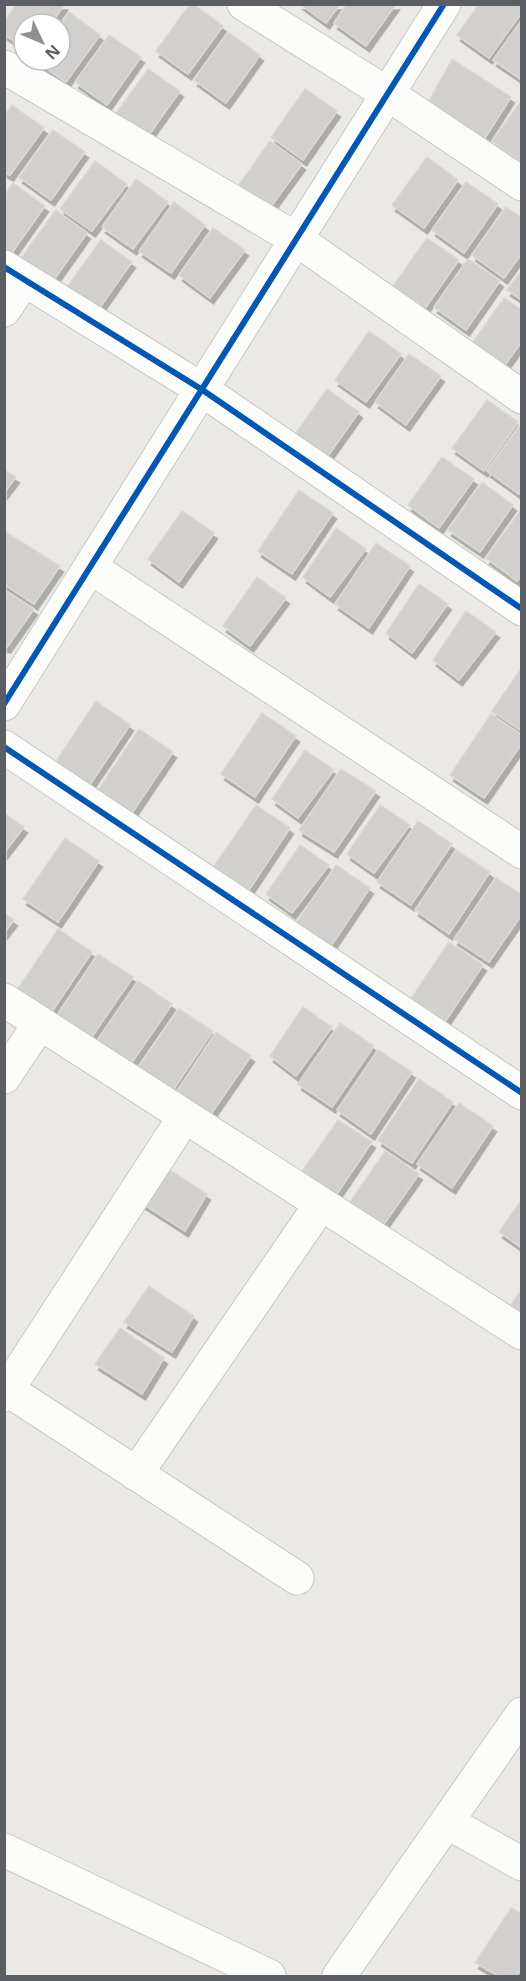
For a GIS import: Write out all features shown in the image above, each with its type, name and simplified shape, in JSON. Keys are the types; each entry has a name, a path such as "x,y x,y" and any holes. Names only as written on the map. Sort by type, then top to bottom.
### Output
{"street":[{"path":"244,4 387,94 522,184"},
{"path":"4,704 444,4"},
{"path":"4,67 296,239 522,396"},
{"path":"4,309 14,273 201,389 522,609"},
{"path":"90,567 522,852"},
{"path":"4,747 522,1093"},
{"path":"4,1000 522,1333"},
{"path":"4,1077 40,1023"},
{"path":"185,1116 6,1392 297,1578"},
{"path":"136,1474 321,1204"},
{"path":"339,1977 522,1714"},
{"path":"447,1822 522,1864"},
{"path":"4,1850 269,1977"}],"building":[{"path":"17,4 64,4 59,12 12,12 12,40 4,34 4,21"},
{"path":"190,4 223,26 188,74 156,51"},
{"path":"300,4 340,4 326,23"},
{"path":"347,4 396,4 366,46 334,23"},
{"path":"479,4 516,4 522,8 522,12 489,58 457,35"},
{"path":"72,14 100,35 66,82 51,72 72,72"},
{"path":"522,20 522,80 493,60"},
{"path":"228,32 260,55 226,103 194,80"},
{"path":"109,35 141,57 107,105 75,82"},
{"path":"452,59 511,97 483,141 428,103"},
{"path":"148,69 180,91 146,139 114,116"},
{"path":"305,89 337,111 303,160 271,137"},
{"path":"522,100 522,162 492,141"},
{"path":"12,105 44,128 10,175 4,172 4,116"},
{"path":"53,130 85,152 51,200 19,177"},
{"path":"270,141 302,164 267,212 236,189"},
{"path":"427,157 458,180 424,228 392,205"},
{"path":"95,161 127,184 92,231 60,209"},
{"path":"136,179 168,202 133,249 102,227"},
{"path":"466,182 498,204 464,253 432,230"},
{"path":"13,183 45,206 11,254 4,249 4,196"},
{"path":"174,202 205,225 171,273 139,251"},
{"path":"506,207 522,218 522,253 504,278 472,255"},
{"path":"56,210 87,233 53,281 21,258"},
{"path":"213,228 245,250 210,298 179,275"},
{"path":"427,238 459,260 425,308 393,286"},
{"path":"101,240 132,262 98,310 66,288"},
{"path":"468,259 500,281 466,330 434,307"},
{"path":"522,270 522,300 507,290"},
{"path":"504,298 522,310 522,341 502,369 470,346"},
{"path":"369,331 401,354 366,402 335,380"},
{"path":"409,354 441,376 406,425 375,402"},
{"path":"327,389 359,412 325,460 293,437"},
{"path":"487,400 518,422 484,471 452,448"},
{"path":"521,423 522,490 519,494 487,471"},
{"path":"442,457 474,479 439,528 408,505"},
{"path":"4,470 16,477 4,493"},
{"path":"482,482 513,505 480,552 448,530"},
{"path":"299,490 333,513 292,574 258,551"},
{"path":"182,511 214,533 179,582 148,559"},
{"path":"520,511 522,512 522,576 517,581 486,558"},
{"path":"336,528 366,549 330,597 303,577"},
{"path":"4,531 60,566 34,604 4,584"},
{"path":"376,543 410,566 369,628 335,604"},
{"path":"257,577 286,598 250,646 223,626"},
{"path":"419,584 448,604 412,653 386,633"},
{"path":"4,590 34,609 7,647 4,646"},
{"path":"466,611 496,632 459,680 433,660"},
{"path":"522,667 522,731 492,711"},
{"path":"96,701 130,725 89,786 55,763"},
{"path":"262,713 296,736 255,797 221,774"},
{"path":"491,714 522,735 522,743 484,798 450,775"},
{"path":"139,729 173,752 132,813 98,790"},
{"path":"305,750 334,770 298,818 272,799"},
{"path":"341,769 376,791 334,852 299,830"},
{"path":"256,805 290,828 249,890 214,866"},
{"path":"380,805 410,825 374,873 347,854"},
{"path":"4,813 24,827 4,853"},
{"path":"418,821 452,844 411,905 377,882"},
{"path":"65,838 99,861 58,922 23,899"},
{"path":"300,845 329,865 292,913 266,894"},
{"path":"456,850 490,872 449,934 415,910"},
{"path":"336,865 370,888 329,949 294,926"},
{"path":"496,878 522,895 522,914 489,962 454,939"},
{"path":"4,913 14,920 4,933"},
{"path":"58,929 92,952 51,1013 17,990"},
{"path":"449,942 483,965 442,1026 408,1003"},
{"path":"98,954 133,977 91,1038 57,1015"},
{"path":"138,981 172,1004 130,1065 96,1042"},
{"path":"303,1007 332,1027 296,1076 270,1056"},
{"path":"179,1009 213,1031 171,1093 137,1069"},
{"path":"340,1023 374,1046 332,1107 298,1084"},
{"path":"216,1032 251,1056 209,1117 175,1094"},
{"path":"378,1050 412,1072 371,1134 337,1110"},
{"path":"419,1079 453,1102 412,1163 378,1140"},
{"path":"459,1103 493,1126 452,1188 417,1164"},
{"path":"338,1120 372,1142 330,1204 296,1180"},
{"path":"385,1151 419,1174 377,1234 343,1212"},
{"path":"162,1165 207,1194 185,1231 137,1200"},
{"path":"522,1199 522,1248 499,1232"},
{"path":"149,1286 194,1316 172,1352 124,1322"},
{"path":"522,1289 522,1325 505,1314"},
{"path":"120,1328 164,1358 142,1394 95,1364"},
{"path":"511,1908 522,1914 522,1968 516,1976 499,1976 475,1963"}],"cycle path":[{"path":"4,704 444,4"},
{"path":"4,267 201,389 522,609"},
{"path":"4,747 522,1093"}]}
